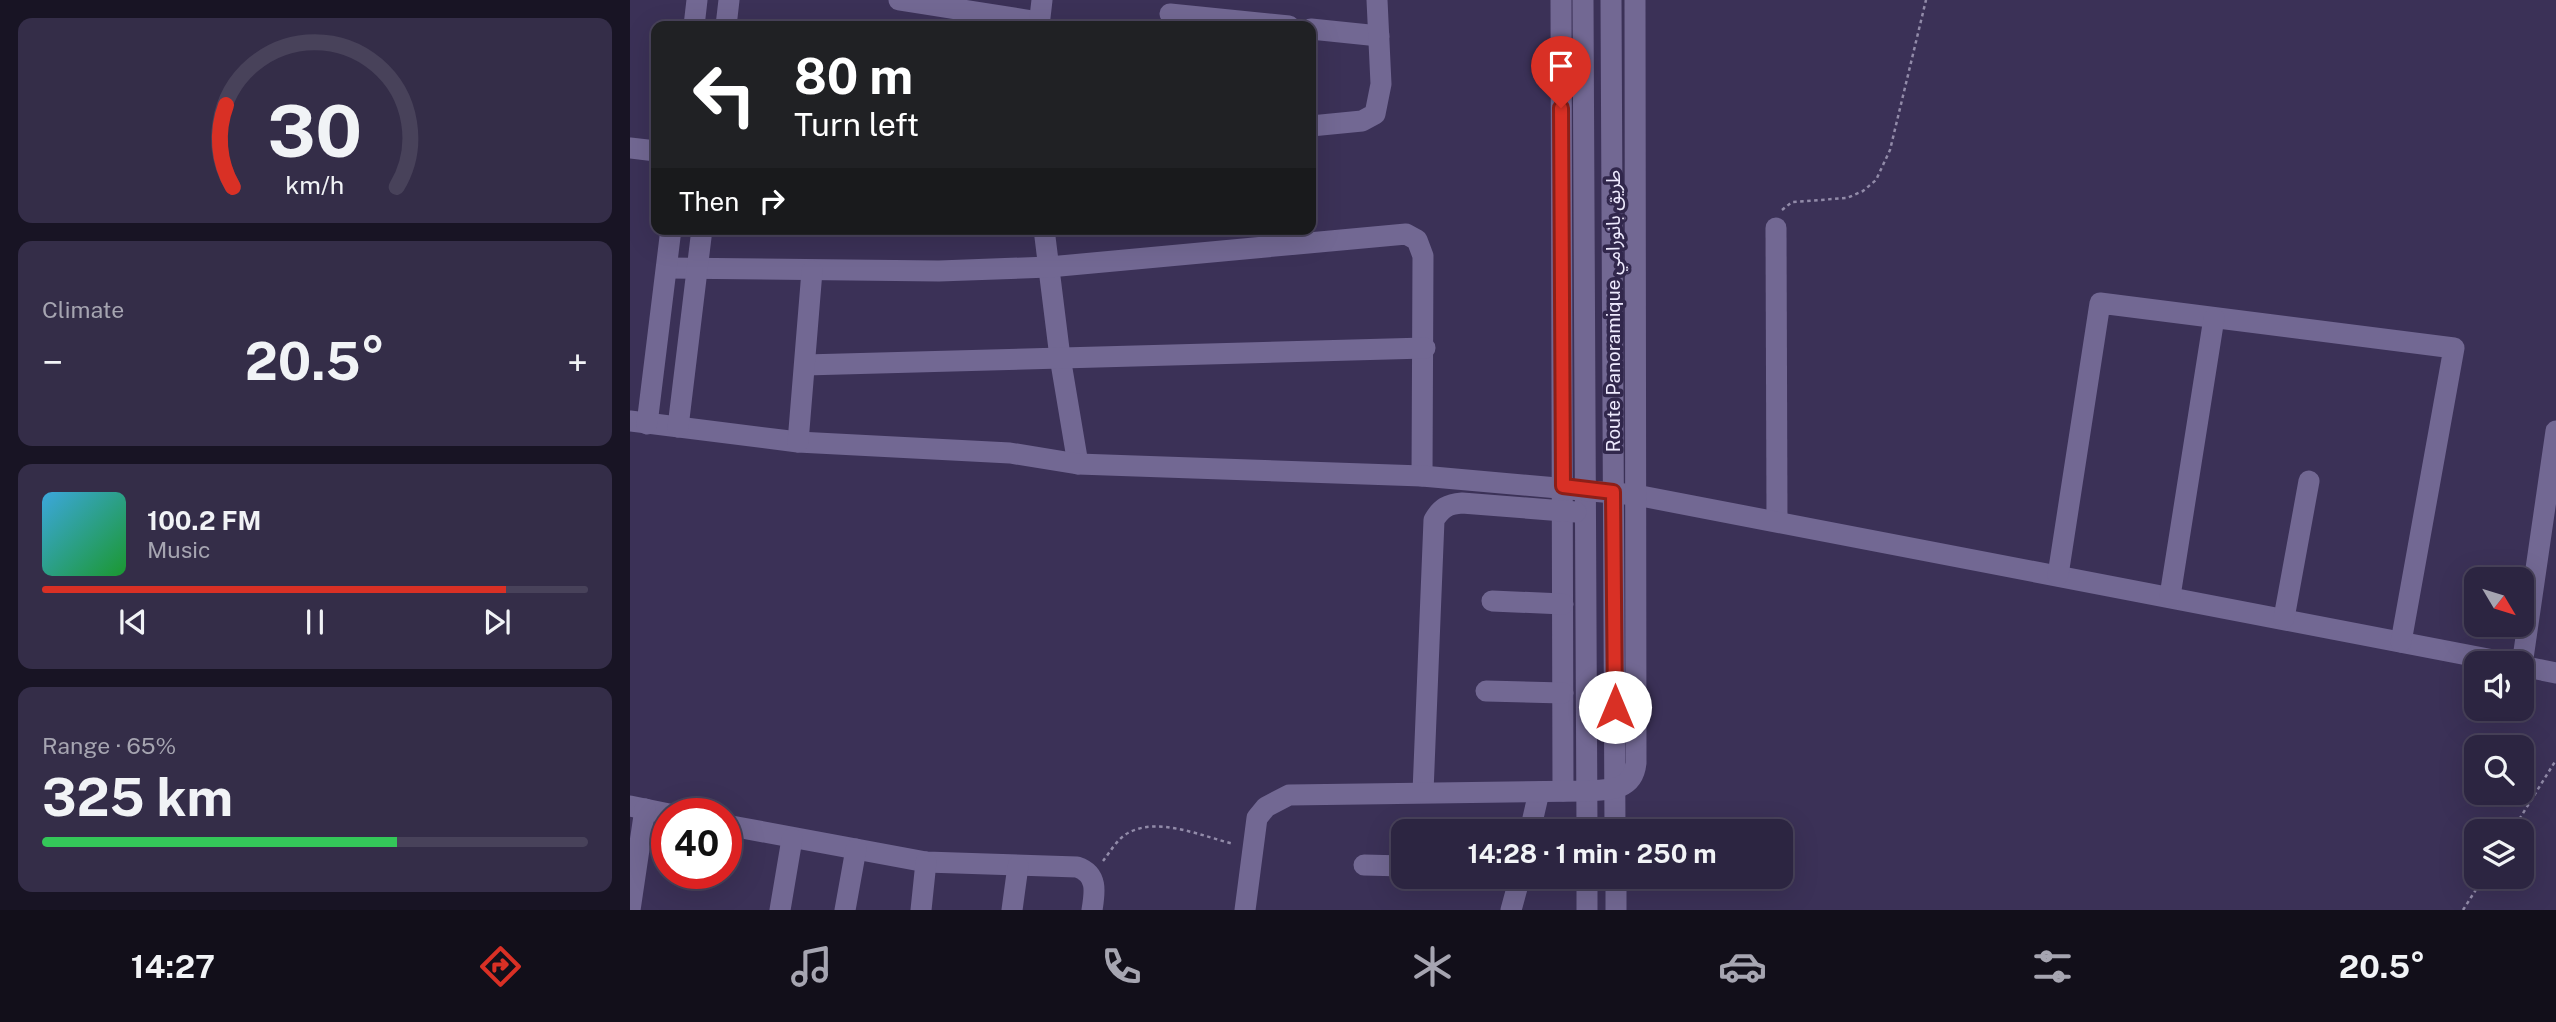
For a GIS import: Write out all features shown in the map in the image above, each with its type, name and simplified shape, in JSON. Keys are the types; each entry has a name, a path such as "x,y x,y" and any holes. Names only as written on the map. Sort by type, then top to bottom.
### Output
{"street":[{"path":"695,21 697,0"},
{"path":"727,21 729,0"},
{"path":"899,0 1022,21"},
{"path":"1039,21 1042,0"},
{"path":"1316,126 1362,121 1375,114 1381,84 1377,0"},
{"path":"1561,0 1563,792"},
{"name":"Route Panoramique طريق بانورامي","path":"1583,0 1587,819"},
{"name":"Route Panoramique طريق بانورامي","path":"1611,0 1615,819"},
{"path":"1245,910 1257,818 1266,807 1289,795 1615,790 1630,780 1636,763 1635,0"},
{"path":"1170,13 1243,21"},
{"path":"1316,30 1379,36"},
{"path":"630,148 651,150"},
{"path":"1776,229 1777,520"},
{"path":"667,268 812,271 1049,267 1406,234 1417,240 1423,256 1425,348 1422,476"},
{"path":"670,235 667,268 639,422 798,442 1010,453 1078,464 1422,476 1613,492 1777,520 2464,654"},
{"path":"678,427 701,235"},
{"path":"1046,235 1060,357 1078,464"},
{"path":"798,442 812,271"},
{"path":"2058,575 2100,303 2454,348 2401,642"},
{"path":"2170,596 2214,318"},
{"path":"805,365 1425,348"},
{"path":"2524,651 2556,431"},
{"path":"2284,618 2309,481"},
{"path":"1423,792 1431,532 1439,511 1450,504 1462,503 1636,517"},
{"path":"1492,601 1563,604"},
{"path":"2534,668 2556,673"},
{"path":"1486,691 1563,693"},
{"path":"1533,819 1539,792"},
{"path":"630,910 637,807"},
{"path":"742,828 926,862 1077,867 1091,876 1094,885 1092,910"},
{"path":"780,910 792,839"},
{"path":"845,910 856,849"},
{"path":"921,910 926,862"},
{"path":"1364,865 1391,866"},
{"path":"1012,910 1018,866"},
{"path":"1511,910 1517,889"},
{"path":"1587,889 1587,910"},
{"path":"1616,889 1616,910"}],"path":[{"path":"1776,229 1777,217 1792,202 1847,198 1863,191 1877,180 1890,150 1926,0"},
{"path":"2520,819 2556,761"},
{"path":"1091,876 1126,834 1150,827 1167,828 1251,849"},
{"path":"2463,910 2476,889"}],"route":[{"path":"1561,108 1563,486 1613,492 1615,707"}]}
